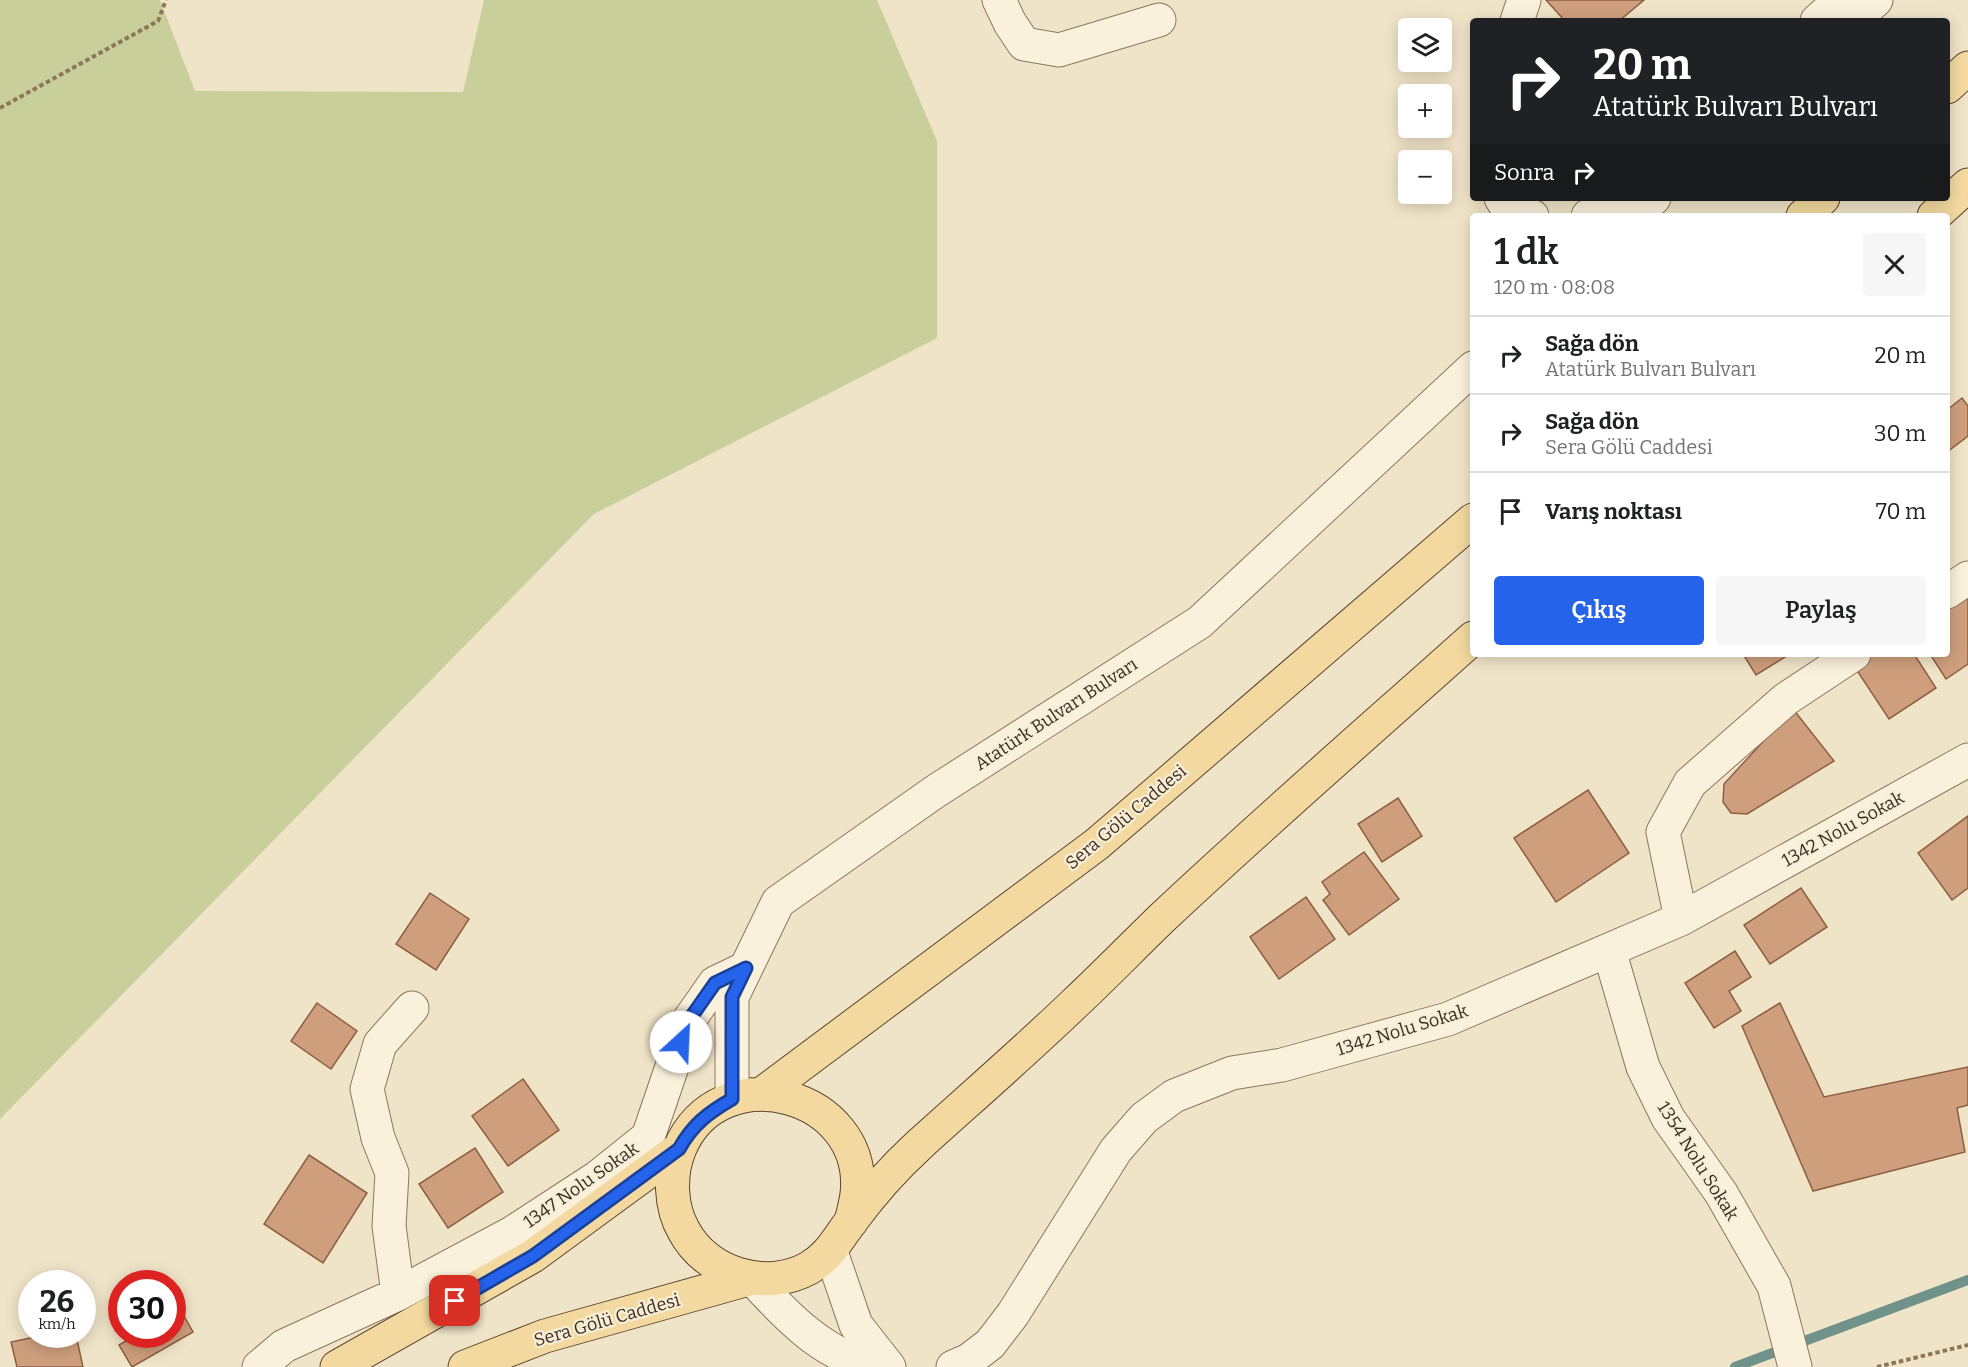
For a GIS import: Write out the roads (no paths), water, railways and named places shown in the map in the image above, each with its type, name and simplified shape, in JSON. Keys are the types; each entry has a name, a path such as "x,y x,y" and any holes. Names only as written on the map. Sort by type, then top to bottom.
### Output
{"main road":[{"path":"1950,84 1968,68"},
{"path":"1937,213 1968,185"},
{"path":"1806,213 1820,201"},
{"name":"Sera Gölü Caddesi","path":"752,1278 724,1270 701,1254 684,1232 674,1205 672,1177 679,1149 690,1130 705,1114 747,1096 1097,844 1470,523"},
{"name":"Sera Gölü Caddesi","path":"465,1367 545,1336 752,1278 780,1278 807,1269 831,1252 850,1222 914,1150 1073,1006 1163,917 1470,641"},
{"name":"Sera Gölü Caddesi","path":"747,1096 793,1097 820,1111 842,1134 854,1162 858,1192 850,1222"},
{"name":"Sera Gölü Caddesi","path":"337,1367 533,1256 679,1149"}],"street":[{"path":"999,0 1024,44 1059,50 1160,20"},
{"path":"1518,18 1524,0"},
{"path":"1820,18 1840,0"},
{"path":"1855,18 1875,0"},
{"path":"1503,201 1508,209 1522,213"},
{"path":"1593,213 1613,201"},
{"path":"1637,213 1651,201"},
{"name":"Atatürk Bulvarı Bulvarı","path":"747,1096 732,997 778,902 936,791 1200,622 1470,371"},
{"path":"1950,590 1968,578"},
{"path":"1681,919 1663,832 1690,783 1786,699 1849,657"},
{"name":"1342 Nolu Sokak","path":"953,1367 969,1360 990,1344 1012,1314 1116,1150 1144,1118 1174,1096 1232,1073 1282,1065 1448,1019 1681,919 1968,760"},
{"name":"1354 Nolu Sokak","path":"1609,950 1643,1067 1668,1118 1720,1193 1774,1286 1795,1367"},
{"name":"1347 Nolu Sokak","path":"259,1367 284,1346 398,1294 512,1233 598,1177 648,1137 687,1023 715,983 746,968"},
{"path":"398,1294 389,1226 392,1173 378,1138 367,1089 380,1044 412,1008"},
{"path":"831,1252 856,1325 889,1367"},
{"path":"752,1278 781,1311 824,1346 875,1367"}],"waterway":[{"path":"1735,1367 1968,1280"}]}
